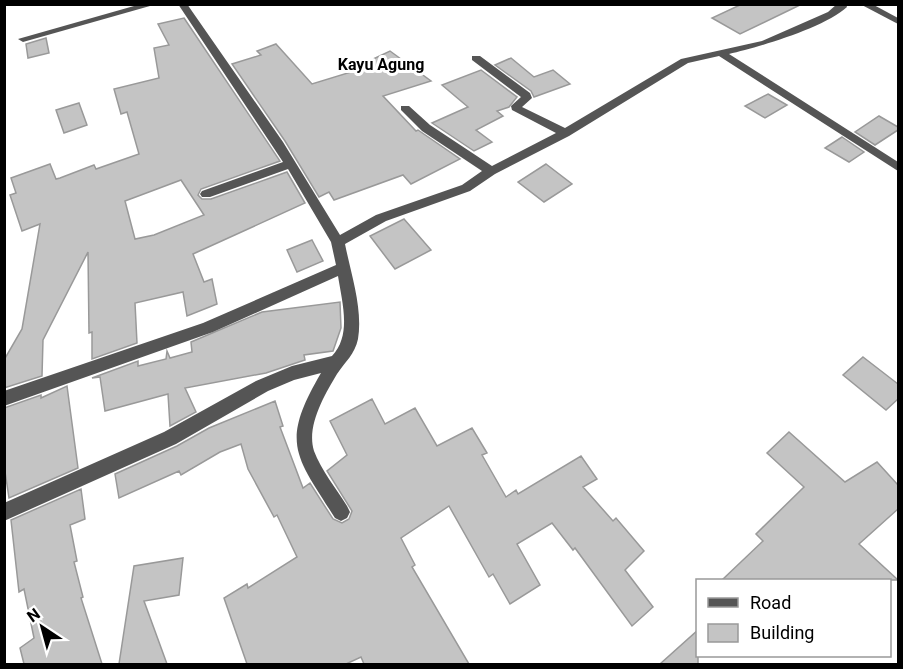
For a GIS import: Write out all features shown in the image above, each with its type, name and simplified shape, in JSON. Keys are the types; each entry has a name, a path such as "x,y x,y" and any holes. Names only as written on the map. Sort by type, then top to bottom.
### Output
{"street":[{"path":"23,39 153,4"},
{"path":"182,4 251,102 338,242 351,323 347,348 336,362 317,396 308,422 304,444 308,457 341,512"},
{"path":"338,242 381,218 466,188 491,171 565,133 685,60 765,43 831,14 842,7 841,4"},
{"path":"864,4 898,21"},
{"path":"720,53 898,167"},
{"path":"476,58 526,95 527,98 516,108 565,133"},
{"path":"405,108 426,128 491,171"},
{"path":"206,194 290,164"},
{"path":"4,399 208,328 343,268"},
{"path":"4,512 170,438 262,386 292,373 336,362"}],"building":[{"path":"742,4 802,4 740,34 712,18"},
{"path":"184,18 280,161 201,189 198,195 202,199 211,199 287,172 305,203 193,254 204,282 212,279 217,304 187,316 183,292 135,303 137,343 92,359 92,332 89,333 88,252 43,340 42,376 4,388 4,360 22,329 40,224 22,231 10,195 16,193 11,178 50,164 56,179 94,165 96,169 139,154 127,112 121,114 114,89 159,78 154,48 169,45 158,24","holes":["181,180 204,215 154,235 135,239 125,201"]},
{"path":"46,38 49,53 28,58 26,44"},
{"path":"276,44 312,84 374,65 369,61 390,51 431,81 383,96 416,131 418,130 460,159 411,184 403,175 334,200 329,192 319,197 285,141 232,64 261,55 257,51"},
{"path":"511,58 534,77 553,70 570,84 534,97 531,91 495,65"},
{"path":"481,70 517,97 509,107 497,111 503,116 476,130 492,142 474,151 432,123 468,107 442,85"},
{"path":"768,94 787,105 765,118 745,106"},
{"path":"79,103 87,125 64,133 56,110"},
{"path":"879,116 898,127 898,130 875,145 855,132"},
{"path":"842,137 864,152 849,162 825,148"},
{"path":"546,164 572,184 544,202 518,182"},
{"path":"404,219 431,250 395,269 370,236"},
{"path":"312,240 323,261 297,272 287,250"},
{"path":"340,302 341,328 333,351 304,355 305,360 266,373 185,388 196,412 170,426 168,394 105,411 100,377 92,378 138,361 138,366 166,359 167,351 170,358 192,352 191,342 262,312"},
{"path":"863,357 898,384 898,399 886,410 843,375"},
{"path":"67,386 78,468 9,498 4,465 4,408 41,395 41,398"},
{"path":"372,399 385,424 415,408 437,446 472,428 487,453 482,455 506,497 516,490 518,494 581,456 597,479 583,487 613,521 616,518 644,551 625,570 653,607 632,626 575,548 573,550 552,523 517,544 540,585 510,604 493,574 489,577 449,506 401,538 415,565 412,567 469,664 364,664 361,657 346,664 247,664 224,598 247,584 248,588 297,557 277,515 274,517 248,469 241,444 220,452 181,475 179,471 119,498 115,474 177,446 209,428 275,401 283,426 280,427 303,488 310,483 333,519 342,523 349,519 352,511 327,471 347,455 330,421"},
{"path":"789,432 845,482 877,462 898,485 898,509 859,544 898,580 723,579 763,541 756,534 804,487 767,453"},
{"path":"81,489 85,519 70,525 77,561 74,562 83,597 81,598 102,664 24,664 20,648 34,638 24,589 19,592 11,520"},
{"path":"183,558 179,595 144,601 167,664 119,664 134,566"},
{"path":"696,632 698,664 660,664"}],"district":[{"name":"Kayu Agung","path":"381,64"}]}
